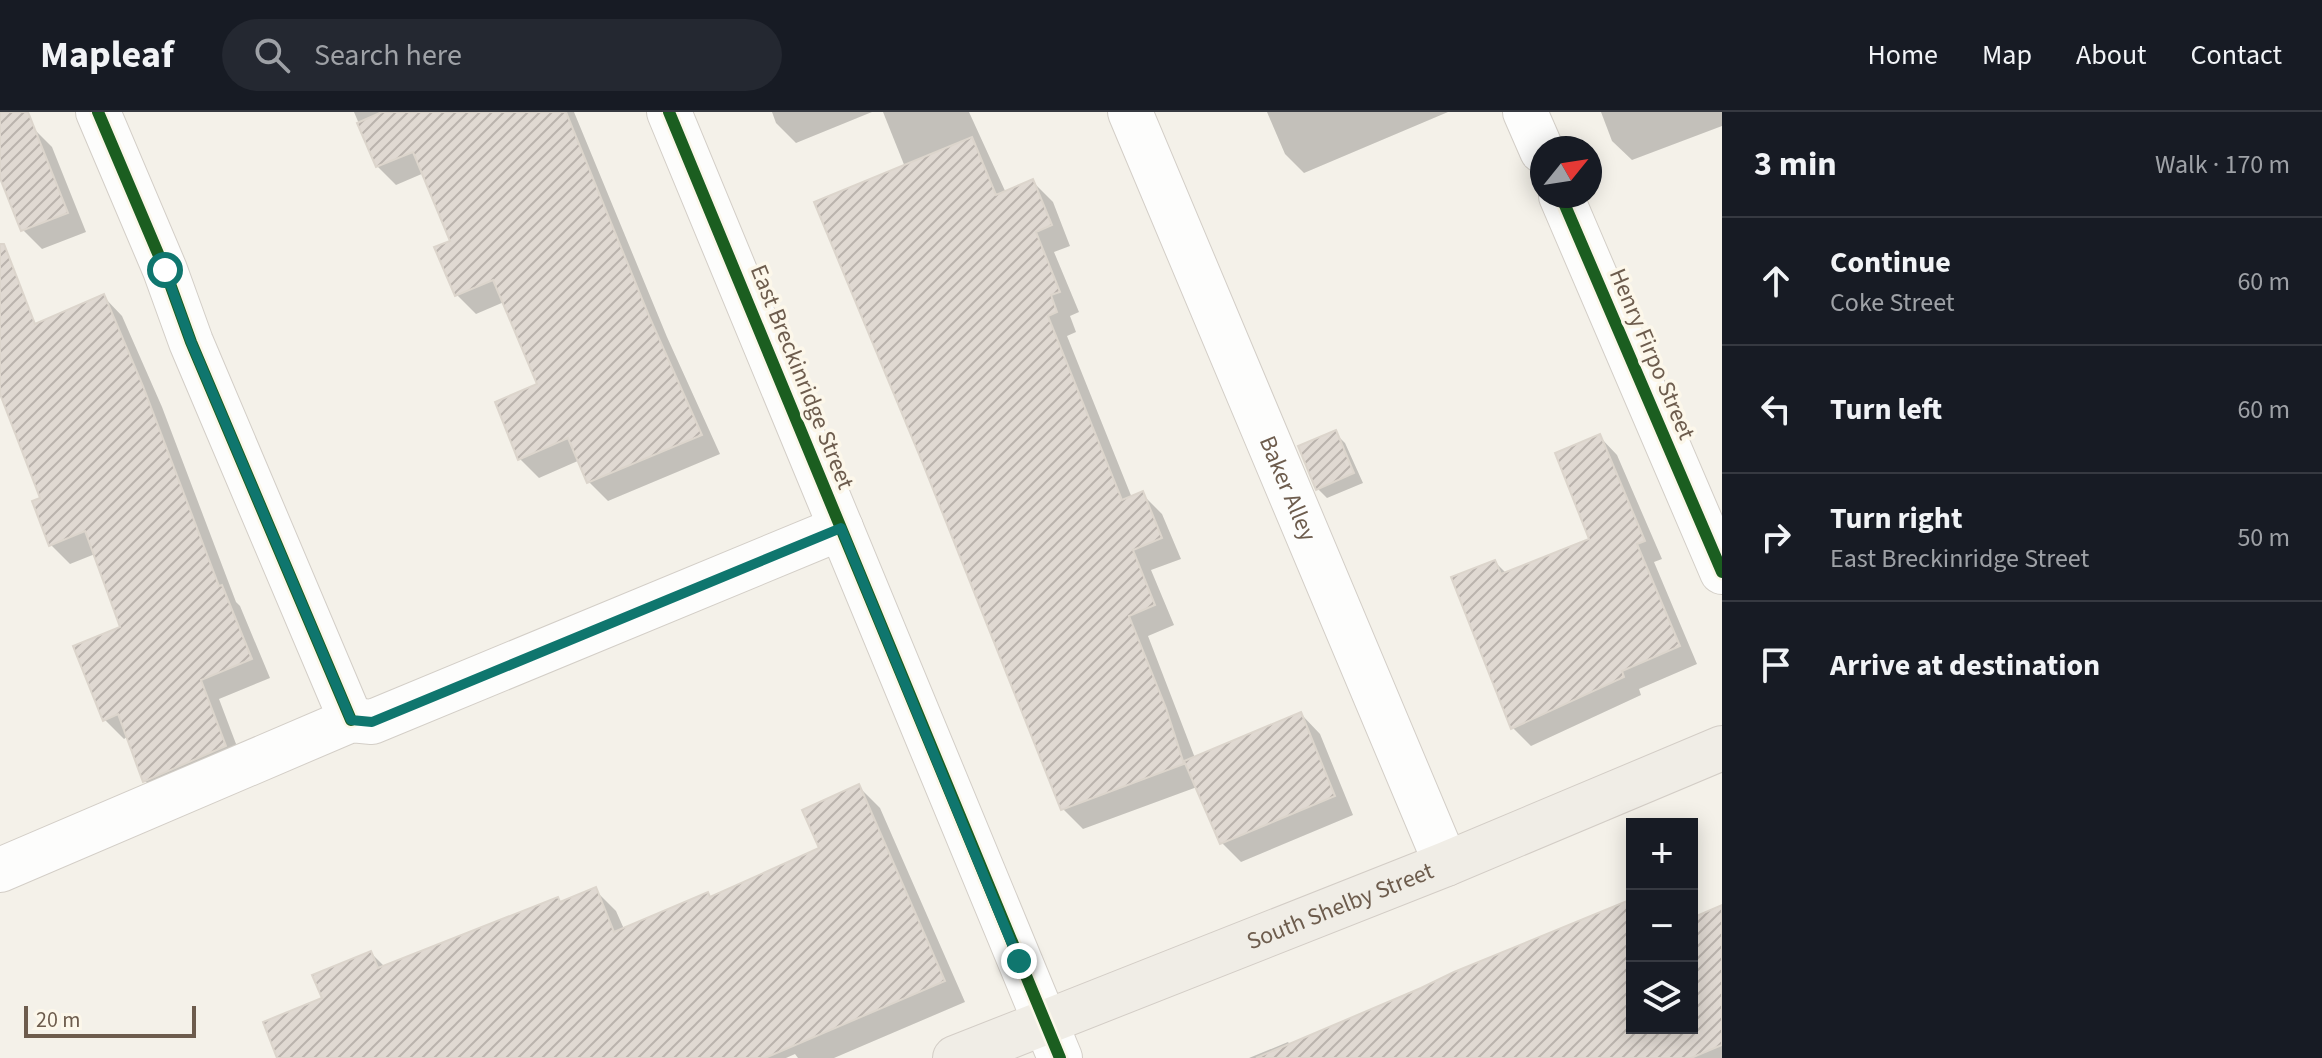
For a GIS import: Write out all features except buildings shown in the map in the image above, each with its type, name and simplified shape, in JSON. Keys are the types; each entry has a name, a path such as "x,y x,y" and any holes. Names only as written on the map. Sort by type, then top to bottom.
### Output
{"main road":[{"name":"South Shelby Street","path":"955,1058 1052,1040 1446,864 1722,748"}],"street":[{"path":"98,112 165,270 197,357 351,720"},
{"name":"East Breckinridge Street","path":"669,112 1052,1040"},
{"name":"Baker Alley","path":"1130,112 1446,864"},
{"path":"1525,112 1535,136"},
{"name":"Henry Firpo Street","path":"1566,208 1722,572"},
{"path":"0,870 351,720 372,722 841,528"}],"cycle path":[{"path":"98,112 165,270 191,342 351,720"},
{"path":"669,112 1060,1058"},
{"path":"1566,208 1722,572"}],"route":[{"path":"165,270 191,342 351,720 372,722 841,528 1019,961"}]}
